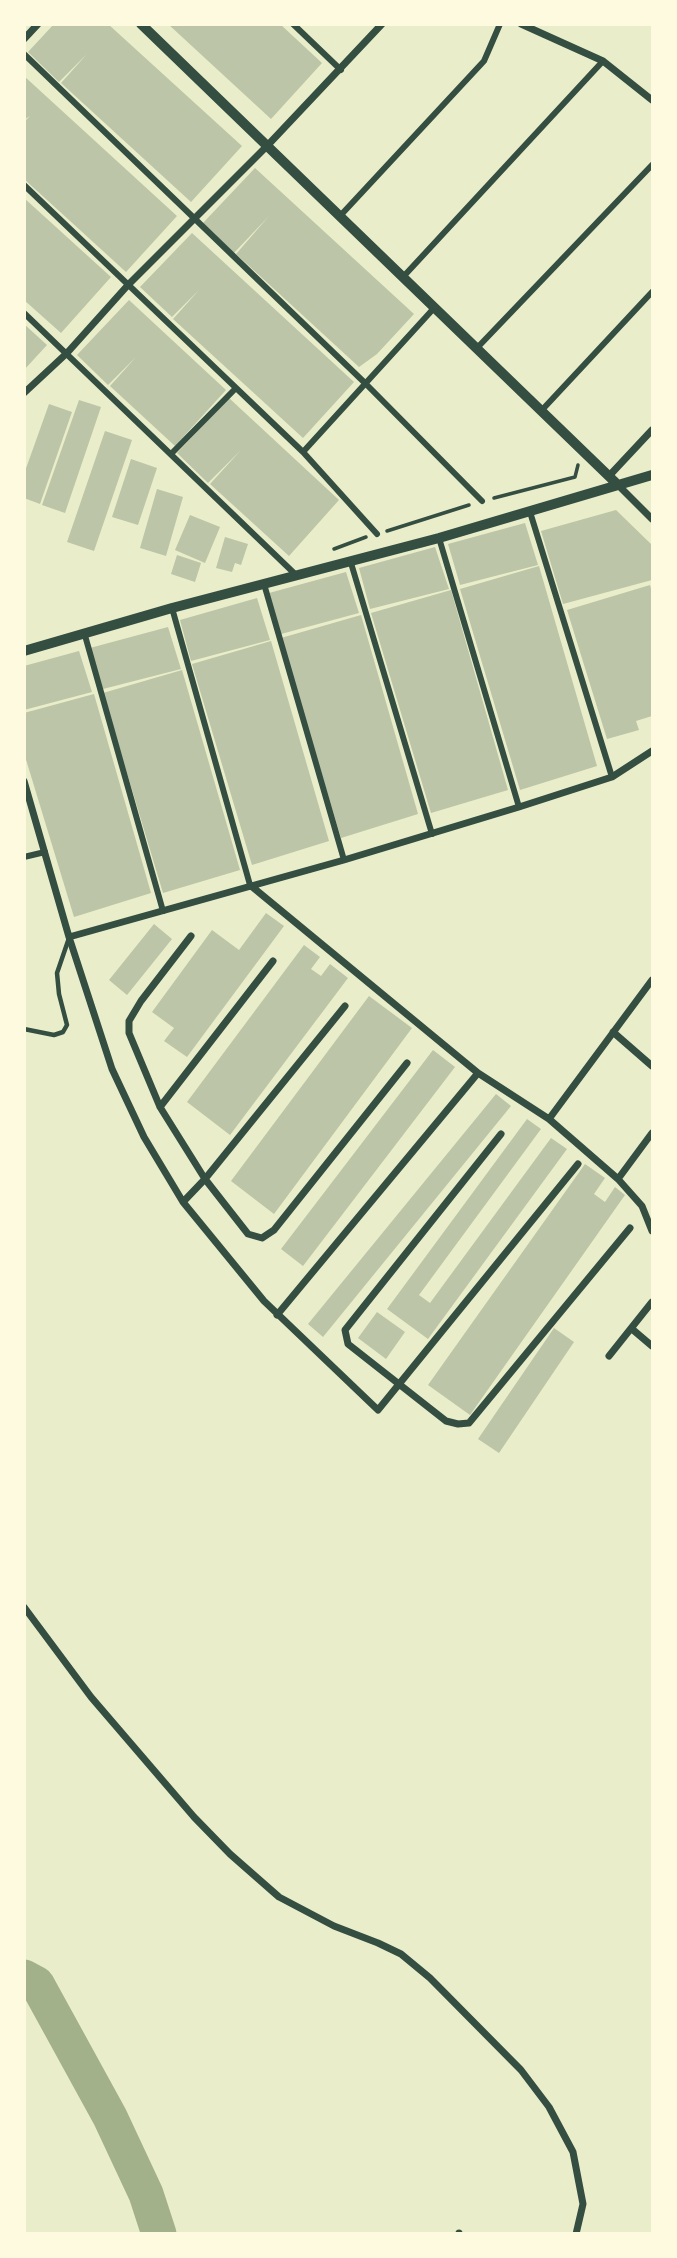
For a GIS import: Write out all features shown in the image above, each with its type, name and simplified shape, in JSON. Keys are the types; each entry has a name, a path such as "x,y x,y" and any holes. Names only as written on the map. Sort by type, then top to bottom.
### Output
{"street":[{"path":"24,39 38,24"},
{"path":"141,24 653,519"},
{"path":"293,24 341,70"},
{"path":"24,393 67,354 128,285 341,70 382,24"},
{"path":"340,216 484,61 500,24"},
{"path":"521,24 603,61 653,100"},
{"path":"24,54 366,384 482,501"},
{"path":"403,277 603,61"},
{"path":"477,348 653,165"},
{"path":"24,185 303,452 377,534"},
{"path":"542,410 653,292"},
{"path":"303,452 435,307"},
{"path":"24,313 296,575"},
{"path":"171,454 236,388"},
{"path":"609,476 653,430"},
{"path":"24,651 172,608 351,563 653,475"},
{"path":"530,512 612,777"},
{"path":"439,538 519,807"},
{"path":"351,563 432,834"},
{"path":"264,584 344,860"},
{"path":"172,608 250,885 478,1073 549,1119 618,1179 642,1206 653,1231"},
{"path":"83,632 163,911"},
{"path":"69,937 344,860 519,807 612,777 653,751"},
{"path":"24,781 69,937 112,1069 126,1103 163,1171 183,1202 264,1301 378,1410 578,1164"},
{"path":"24,857 45,852"},
{"path":"191,936 129,1021 132,1042 160,1107 205,1179 248,1234 256,1238 266,1237 274,1230 407,1063"},
{"path":"160,1107 273,961"},
{"path":"549,1119 653,980"},
{"path":"183,1202 205,1179 345,1006"},
{"path":"613,1032 653,1066"},
{"path":"277,1315 478,1073"},
{"path":"501,1133 345,1330 348,1344 446,1421 468,1423 630,1227"},
{"path":"618,1179 653,1133"},
{"path":"609,1356 653,1302"},
{"path":"632,1329 653,1346"},
{"path":"24,1607 91,1697 194,1817 230,1854 279,1897 334,1926 378,1942 401,1954 430,1978 521,2070 549,2107 573,2151 583,2204 576,2234"}],"lane":[{"path":"24,1029 54,1035 63,1032 67,1025 57,973 69,937"}],"building":[{"path":"54,24 108,24 242,146 191,202 61,83 87,54 59,82 28,52"},
{"path":"168,24 280,24 322,63 271,119"},
{"path":"24,76 177,216 126,272 24,179 24,122 30,116 24,120"},
{"path":"255,168 414,314 377,354 359,367 236,254 269,216 234,253 203,223"},
{"path":"24,198 111,277 61,333 24,300"},
{"path":"192,233 354,382 303,438 173,319 199,290 172,317 140,287"},
{"path":"129,300 226,390 175,446 110,386 136,357 108,385 77,355"},
{"path":"24,324 47,345 24,370"},
{"path":"229,398 339,500 289,556 210,484 241,450 208,483 177,453"},
{"path":"79,400 101,407 65,513 42,505"},
{"path":"49,404 72,412 40,504 24,498 24,474"},
{"path":"105,431 132,440 94,551 67,542"},
{"path":"131,459 157,468 138,525 112,517"},
{"path":"157,489 183,497 166,556 140,548"},
{"path":"616,510 652,545 652,580 563,604 541,531"},
{"path":"190,515 220,527 205,563 175,550"},
{"path":"525,523 538,565 460,585 448,544"},
{"path":"225,537 248,544 241,565 235,563 232,572 216,568"},
{"path":"435,547 449,589 370,609 359,568"},
{"path":"177,555 201,563 195,582 171,574"},
{"path":"539,566 597,766 520,790 460,589"},
{"path":"346,572 359,613 281,634 269,593"},
{"path":"650,585 652,716 636,721 639,730 607,739 567,610"},
{"path":"451,590 508,790 431,813 371,613"},
{"path":"257,598 270,640 191,661 180,620"},
{"path":"361,615 418,814 341,838 281,638"},
{"path":"168,627 181,669 103,689 90,648"},
{"path":"271,641 329,841 252,865 192,664"},
{"path":"79,651 92,692 24,710 24,666"},
{"path":"182,670 240,870 163,893 103,693"},
{"path":"94,694 151,893 74,917 24,753 24,713"},
{"path":"266,913 284,926 187,1057 164,1041 174,1028 152,1012 212,930 239,950"},
{"path":"154,924 172,939 127,995 109,980"},
{"path":"304,945 320,957 311,969 321,976 330,964 348,978 230,1135 187,1102"},
{"path":"369,996 412,1028 274,1214 231,1181"},
{"path":"433,1050 455,1067 303,1266 281,1249"},
{"path":"496,1094 511,1106 323,1337 308,1324"},
{"path":"527,1119 541,1129 419,1295 430,1303 551,1138 567,1149 428,1339 387,1309"},
{"path":"585,1164 605,1178 594,1194 605,1202 615,1187 625,1195 470,1415 428,1385"},
{"path":"377,1312 405,1332 386,1359 358,1338"},
{"path":"554,1328 574,1342 499,1453 478,1439"}],"waterway":[{"path":"24,1977 37,1984 110,2117 146,2194 159,2234"}]}
